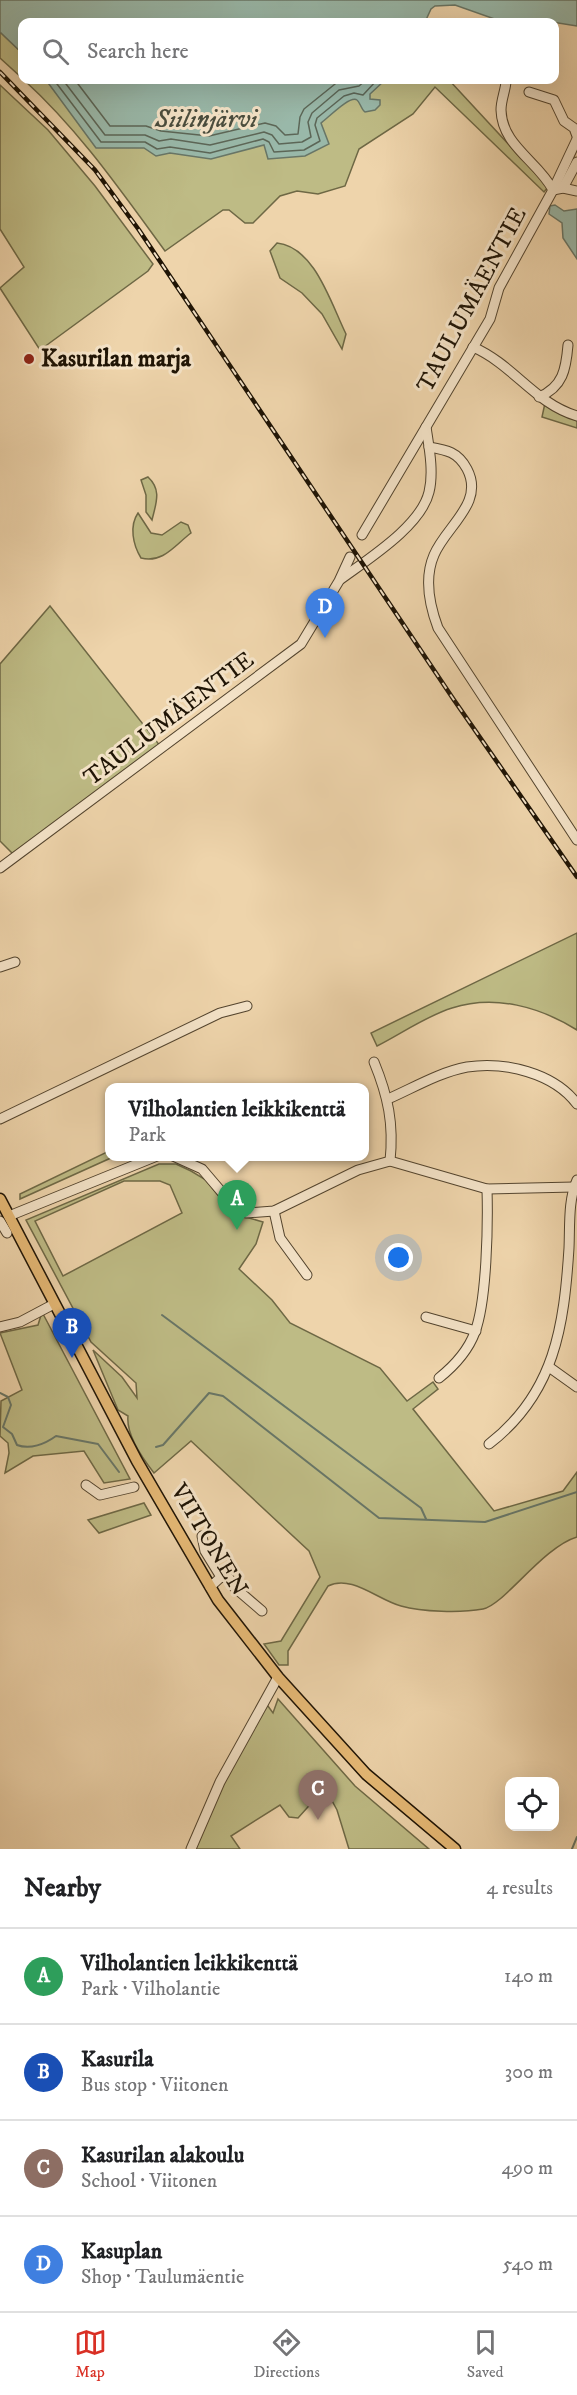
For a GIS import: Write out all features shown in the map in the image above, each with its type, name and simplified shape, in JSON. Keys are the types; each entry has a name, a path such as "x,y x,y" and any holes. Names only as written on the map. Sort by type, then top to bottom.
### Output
{"main road":[{"name":"VIITONEN","path":"0,1199 4,1219 54,1304 137,1461 210,1587 278,1677 366,1774 455,1849"}],"street":[{"path":"506,84 501,111 504,128 553,190"},
{"name":"TAULUMÄENTIE","path":"362,535 490,318 499,288 553,190 577,137 574,128 564,121 554,100 529,92"},
{"path":"563,188 577,162"},
{"name":"TAULUMÄENTIE","path":"553,190 563,188 577,191"},
{"path":"539,397 552,392 563,377 568,345"},
{"path":"473,347 491,355 509,368 539,397 559,411 577,417"},
{"name":"TAULUMÄENTIE","path":"339,581 388,544 416,516 429,493 429,447 426,428"},
{"path":"429,447 449,451 461,458 472,480 473,492 434,554 429,573 430,609 438,628 577,840"},
{"name":"TAULUMÄENTIE","path":"0,868 301,644 339,581 350,557"},
{"path":"0,967 15,962"},
{"path":"0,1119 220,1013 247,1006"},
{"path":"374,1062 388,1099 392,1124 390,1161"},
{"path":"388,1099 456,1070 488,1066 549,1079 568,1092 577,1104"},
{"path":"7,1233 4,1219 145,1161"},
{"path":"184,1161 202,1169 238,1209 246,1213 274,1211 350,1174 378,1163 390,1161 487,1189 575,1184 564,1304 549,1367 542,1385 525,1410 506,1431 489,1444"},
{"path":"439,1378 461,1357 476,1331 483,1285 487,1189"},
{"path":"274,1211 280,1238 307,1275"},
{"path":"0,1327 20,1322 54,1304"},
{"path":"426,1317 476,1331"},
{"path":"549,1367 577,1386"},
{"path":"86,1485 100,1495 134,1486"},
{"path":"202,1536 205,1551 221,1576 229,1578 233,1586 262,1611"},
{"path":"210,1587 221,1576"},
{"path":"190,1849 220,1782 278,1677"}],"shaded area":[{"path":"0,32 18,49 18,74 0,58"},
{"path":"28,84 49,84 82,125 297,84 453,84 548,187 544,192 435,87 413,114 359,149 345,186 318,194 297,191 280,196 253,223 245,223 229,210 223,210 165,251 81,140"},
{"path":"0,85 48,130 95,186 153,264 148,271 40,350 0,288 24,267 0,229"},
{"path":"277,243 290,247 302,255 320,279 346,334 342,349 322,314 302,293 280,278 270,251"},
{"path":"545,403 577,416 577,428 542,417"},
{"path":"148,477 156,492 152,520 146,512 146,495 141,480"},
{"path":"138,513 151,533 162,535 181,522 188,525 191,533 163,556 141,558 133,536 135,518"},
{"path":"50,606 161,747 17,858 0,841 0,664"},
{"path":"577,933 577,1030 533,1009 484,1002 442,1011 377,1046 371,1033"},
{"path":"105,1153 105,1161 20,1199 20,1194"},
{"path":"159,1164 176,1164 191,1171 206,1180 232,1213 263,1222 256,1244 239,1269 272,1300 290,1323 380,1368 407,1401 433,1382 438,1389 413,1409 494,1511 563,1491 577,1472 577,1537 551,1552 502,1597 483,1609 420,1610 392,1603 355,1585 337,1583 328,1586 288,1651 288,1665 279,1665 264,1644 281,1641 320,1577 309,1551 191,1441 154,1473 132,1438 128,1416 118,1410 93,1350 122,1377 137,1398 136,1383 91,1342 26,1220","holes":["124,1181 160,1181 170,1185 182,1213 63,1276 35,1221"]},
{"path":"42,1312 130,1479 104,1483 84,1451 33,1456 5,1473 9,1453 8,1443 0,1436 1,1401 22,1390 0,1333 38,1325"},
{"path":"144,1503 151,1515 99,1533 88,1520"},
{"path":"278,1699 355,1786 429,1849 349,1849 337,1810 325,1788 298,1818 289,1817 280,1805 231,1836 240,1849 191,1849 265,1702 273,1713"}],"water":[{"path":"0,0 577,0 577,26 559,23 559,18 492,18 455,5 435,6 427,18 18,18 18,49 0,32"},
{"name":"Siilinjärvi","path":"49,84 381,84 370,94 370,99 380,100 380,105 375,110 365,112 359,102 354,99 344,104 321,123 329,144 305,156 268,159 264,145 211,159 170,153 156,156 144,148 96,148"},
{"path":"555,205 564,211 577,209 577,259 563,238 562,223 549,214 550,206"}],"waterway":[{"path":"162,1315 421,1508 426,1519"},
{"path":"0,1393 8,1397 11,1405 3,1427 12,1434 17,1445 27,1447 37,1445 56,1436 98,1444 119,1472"},
{"path":"156,1447 163,1445 209,1393 223,1396 379,1518 485,1522 577,1492"},
{"path":"572,1849 577,1837"}],"railway":[{"path":"0,72 95,170 139,230 454,700 577,877"}],"place":[{"name":"Kasurilan marja","path":"29,359"},
{"name":"Kasuplan","path":"325,638"},
{"name":"Vilholantien leikkikenttä","path":"237,1230"},
{"name":"Kasurila","path":"72,1358"},
{"name":"Kasurilan alakoulu","path":"318,1820"}]}
